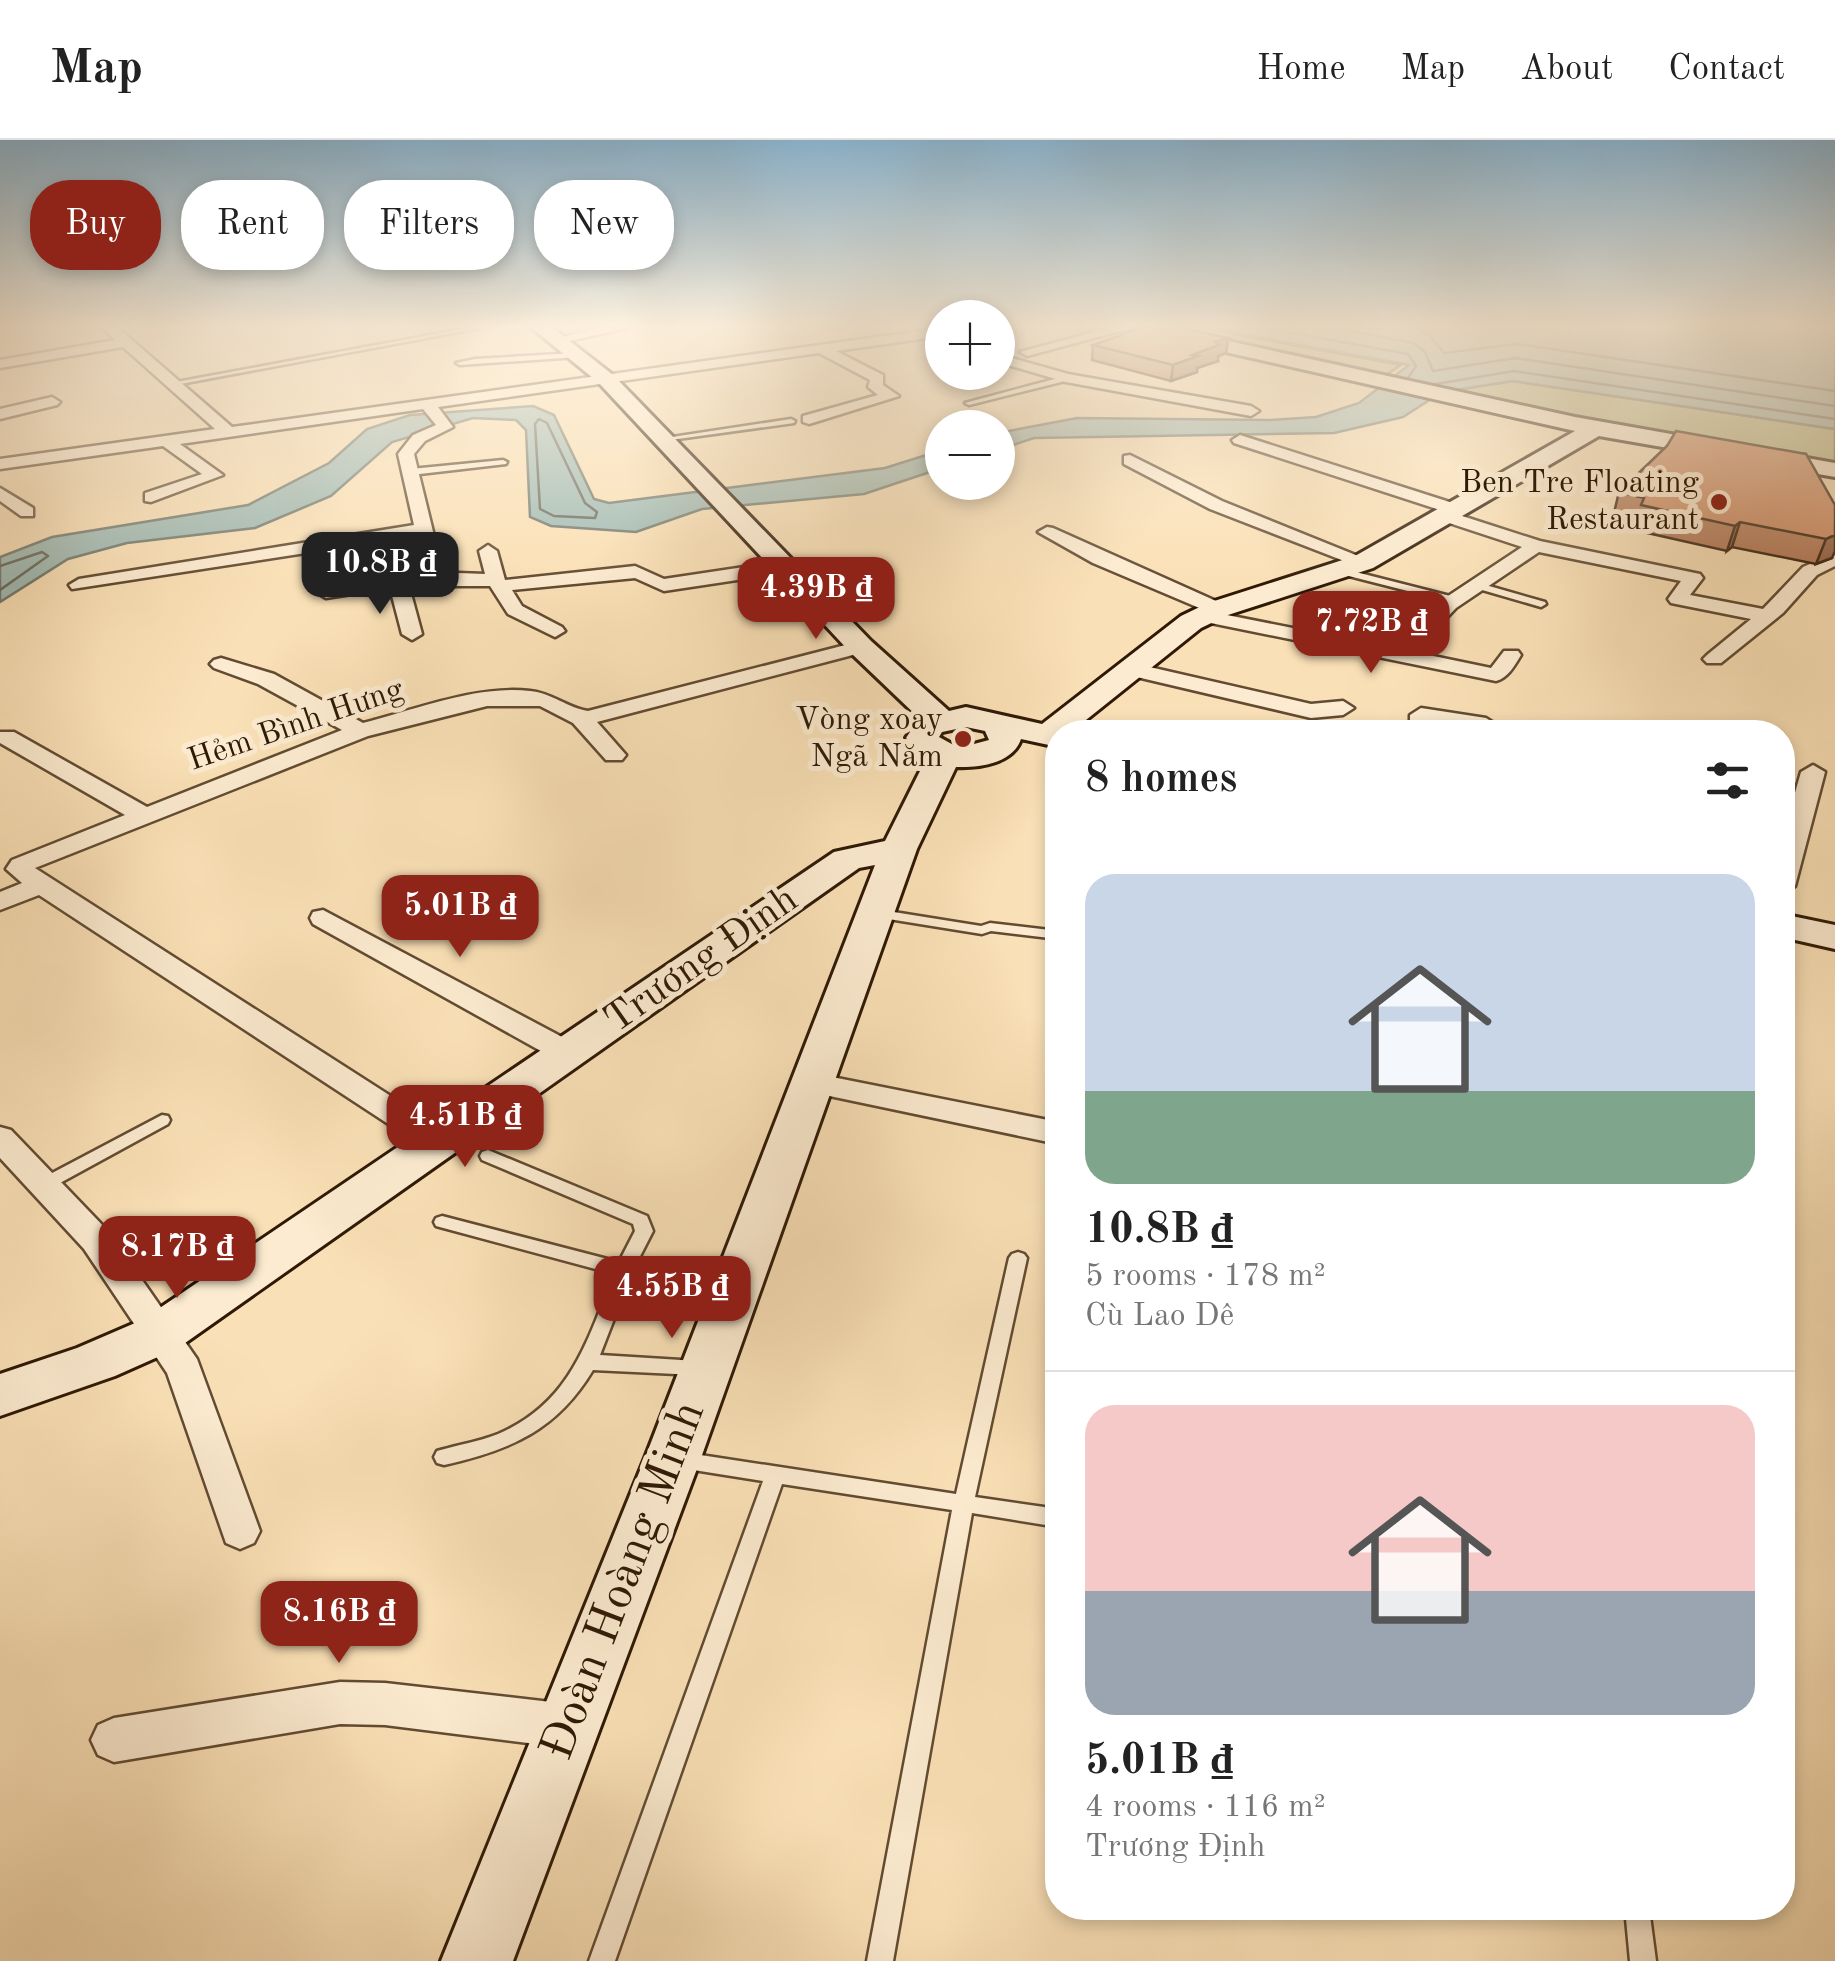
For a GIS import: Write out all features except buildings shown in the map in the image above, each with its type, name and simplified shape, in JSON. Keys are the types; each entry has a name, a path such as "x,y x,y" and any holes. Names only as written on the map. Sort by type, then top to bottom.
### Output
{"street":[{"path":"207,413 228,432"},
{"path":"0,464 228,432 446,413"},
{"path":"639,413 943,738 972,757 994,751 1005,740 1000,728 1045,735"},
{"path":"810,419 831,413"},
{"path":"1529,413 1807,475 1835,470"},
{"path":"422,578 428,548 406,454 436,415"},
{"path":"1072,720 1132,669 1210,613 1352,567 1598,427"},
{"path":"1240,440 1536,546 1693,578 1678,599 1766,616"},
{"path":"151,497 215,475 166,441"},
{"path":"1130,460 1352,567"},
{"path":"0,493 27,512 0,517"},
{"path":"79,585 425,529"},
{"path":"1047,532 1210,613 1496,675 1511,656"},
{"path":"1398,656 1455,600 1536,546"},
{"path":"1714,659 1766,616 1833,549"},
{"path":"488,551 498,583 515,610 555,631"},
{"path":"326,592 422,578 498,583 635,572 644,574 652,583 664,584 784,567"},
{"path":"398,582 412,634"},
{"path":"581,718 861,647"},
{"path":"221,664 250,672 360,731"},
{"path":"1132,669 1311,712 1343,708"},
{"name":"Hẻm Bình Hưng","path":"41,885 20,869 25,860 360,731 487,699 529,696 581,718"},
{"path":"1421,720 1421,714 1456,720"},
{"path":"581,718 614,755"},
{"path":"6,737 145,816"},
{"name":"Đoàn Hoàng Minh","path":"477,1961 673,1458 943,738"},
{"path":"1795,838 1813,772"},
{"name":"Trương Định","path":"0,1395 96,1362 160,1334 847,860 899,849"},
{"path":"0,902 41,885 439,1142"},
{"path":"323,918 568,1053"},
{"path":"1795,928 1835,937"},
{"path":"812,1083 1045,1130"},
{"path":"0,1138 96,1240 184,1369 240,1531"},
{"path":"114,1740 340,1703 385,1704 568,1726"}],"lane":[{"path":"664,439 792,420"},
{"path":"410,472 502,462"},
{"path":"1352,567 1455,600"},
{"path":"1475,586 1542,604"},
{"path":"876,913 982,930 990,927 1045,933"},
{"path":"43,1185 162,1120"},
{"path":"444,1458 492,1448 522,1432 550,1412 575,1386 644,1230 641,1220 488,1156"},
{"path":"442,1222 624,1270"},
{"path":"880,1961 964,1501 1018,1258"},
{"path":"588,1362 706,1368"},
{"path":"673,1458 1045,1516"},
{"path":"602,1961 776,1473"},
{"path":"1638,1920 1643,1961"}],"green space":[{"path":"1552,413 1728,413 1835,429 1835,468"}],"water":[{"path":"549,413 554,415 594,499 609,503 885,468 925,455 925,474 864,494 702,509 636,532 551,526 530,517 526,430 516,420 473,418 392,442 331,496 255,528 127,543 68,559 0,602 0,557 52,537 248,505 329,463 367,429 410,415"},
{"path":"1328,413 1409,413 1334,433 1034,438 1015,444 1015,430 1077,418 1269,420"},
{"path":"1728,413 1835,413 1835,429"}],"place":[{"name":"Ben Tre Floating Restaurant","path":"1719,502"},
{"name":"Vòng xoay Ngã Năm","path":"963,739"}]}
